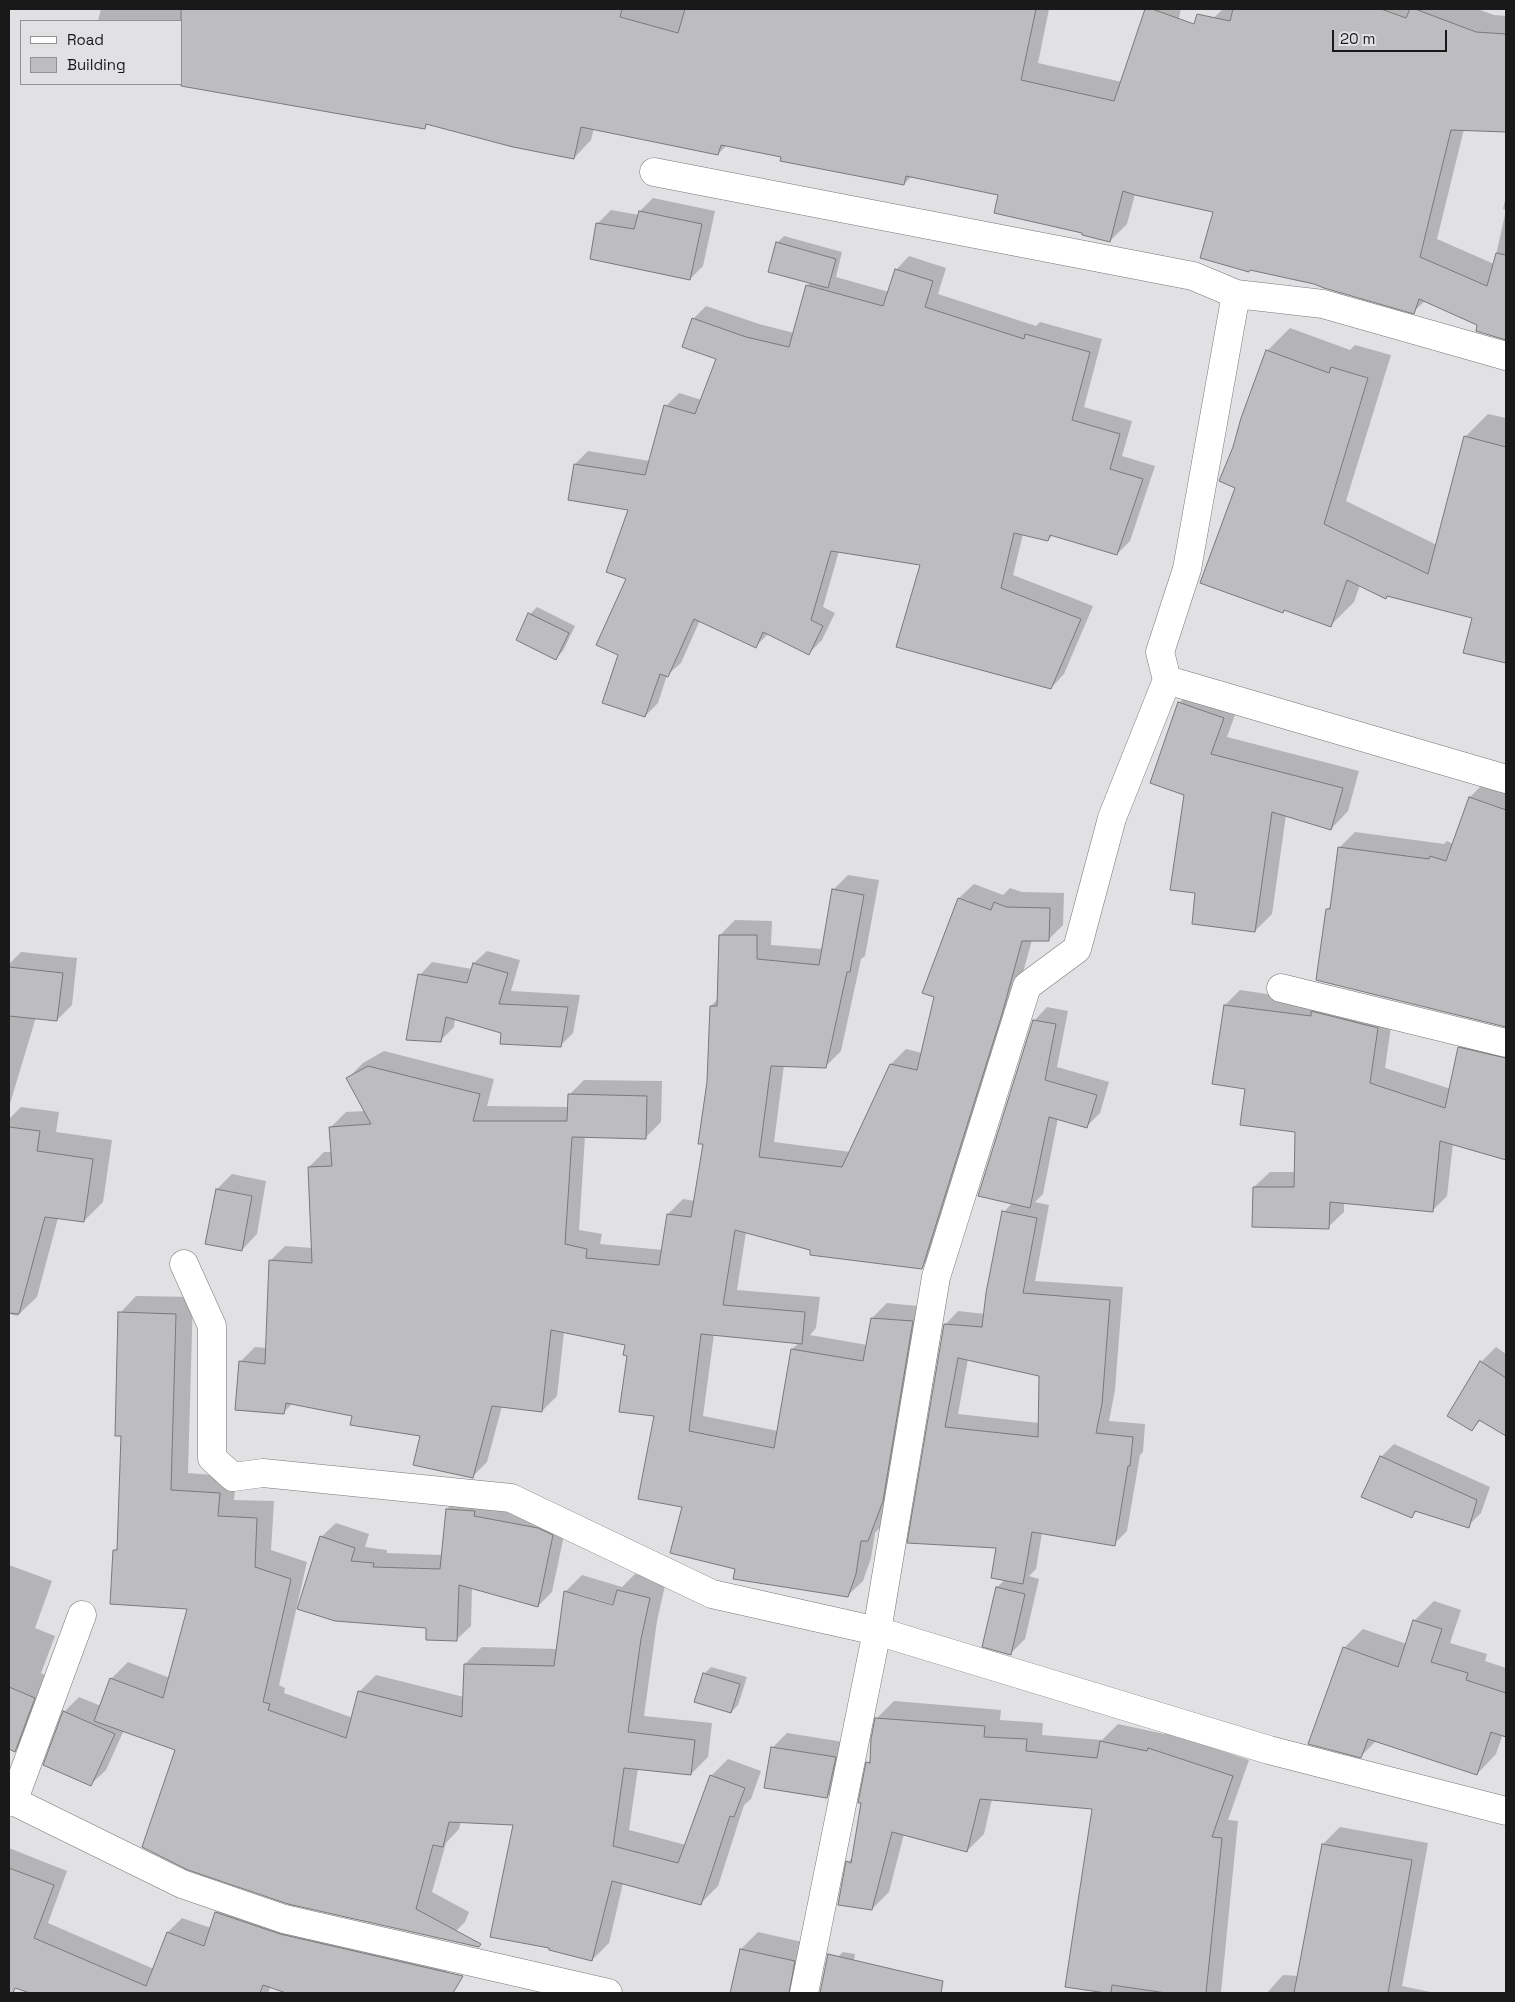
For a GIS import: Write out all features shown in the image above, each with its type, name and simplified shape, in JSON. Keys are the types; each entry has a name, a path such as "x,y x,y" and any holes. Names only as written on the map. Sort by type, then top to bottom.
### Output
{"street":[{"path":"654,172 1193,276 1236,294 1323,304 1506,356"},
{"path":"804,1993 876,1631 936,1277 1027,986 1077,949 1112,818 1167,680 1160,652 1187,568 1236,294"},
{"path":"1167,680 1506,779"},
{"path":"1281,988 1506,1043"},
{"path":"184,1264 212,1326 212,1458 233,1477 263,1473 512,1498 712,1594 876,1631 1269,1750 1506,1811"},
{"path":"82,1615 11,1801 182,1884 284,1919 608,1993"}],"building":[{"path":"181,9 622,9 620,17 678,33 685,9 1036,9 1021,80 1114,101 1145,9 1152,9 1194,24 1197,14 1230,21 1233,9 1381,9 1406,18 1410,9 1415,9 1476,32 1506,34 1506,132 1451,130 1420,257 1487,286 1496,253 1506,255 1506,340 1476,331 1477,325 1419,299 1414,314 1314,284 1250,270 1249,272 1200,258 1213,212 1123,191 1110,242 1082,235 1082,233 994,213 998,195 906,176 904,185 780,161 781,157 721,145 718,155 581,127 574,159 513,147 426,124 425,129 181,86"},
{"path":"639,211 702,224 690,280 590,259 596,223 634,229"},
{"path":"776,242 836,259 828,288 768,272"},
{"path":"895,269 933,281 925,307 1024,339 1025,334 1090,352 1072,420 1120,434 1110,469 1143,479 1117,555 1050,535 1048,541 1014,533 1001,588 1081,619 1051,689 896,647 920,565 831,551 811,620 823,626 809,655 763,632 756,648 694,619 668,677 660,674 645,717 602,703 618,655 596,645 626,579 606,572 628,510 568,500 574,464 645,475 664,405 695,414 716,359 682,347 692,318 746,337 789,347 806,285 883,306"},
{"path":"1266,350 1329,373 1331,367 1368,378 1324,524 1428,574 1464,436 1506,447 1506,663 1463,653 1472,618 1387,596 1386,599 1347,580 1331,627 1284,610 1283,613 1200,583 1235,488 1219,481 1233,447 1241,418"},
{"path":"528,613 569,633 556,660 516,640"},
{"path":"1178,702 1224,718 1211,754 1343,788 1331,830 1272,812 1255,932 1192,924 1195,893 1170,890 1184,795 1150,783"},
{"path":"1469,797 1506,810 1506,1027 1316,980 1326,909 1330,909 1338,847 1429,859 1430,856 1446,861"},
{"path":"832,889 864,895 850,972 847,972 826,1068 771,1066 759,1157 842,1167 890,1064 917,1070 934,997 922,993 958,898 991,910 994,902 1006,907 1050,908 1049,941 1022,941 1002,1014 922,1269 810,1255 810,1250 735,1230 723,1305 805,1312 802,1344 701,1334 689,1431 774,1448 791,1349 863,1361 871,1318 913,1321 883,1501 868,1541 861,1541 856,1574 848,1597 733,1579 735,1569 670,1553 682,1507 638,1499 654,1416 619,1412 627,1356 623,1355 625,1345 551,1330 542,1412 492,1406 473,1478 413,1465 420,1436 350,1425 352,1416 286,1403 284,1414 235,1410 239,1361 265,1364 269,1260 312,1263 308,1167 332,1166 329,1127 371,1124 346,1078 368,1066 480,1094 473,1121 567,1121 568,1094 647,1096 646,1139 572,1137 565,1244 587,1249 586,1258 659,1265 667,1214 691,1217 703,1144 698,1144 707,1082 710,1006 717,1006 719,935 757,935 757,959 819,965"},
{"path":"473,963 508,973 499,1004 568,1007 561,1047 500,1044 501,1033 446,1017 441,1042 406,1040 418,974 467,983"},
{"path":"9,967 63,973 57,1021 9,1016"},
{"path":"1224,1005 1311,1016 1311,1011 1378,1028 1370,1083 1445,1108 1458,1047 1506,1058 1506,1160 1440,1141 1433,1212 1330,1202 1329,1229 1252,1227 1253,1187 1294,1187 1295,1132 1240,1125 1245,1089 1212,1084"},
{"path":"1033,1020 1056,1024 1045,1080 1097,1095 1087,1128 1049,1117 1030,1208 978,1196"},
{"path":"9,1127 40,1131 37,1151 93,1159 84,1222 45,1217 19,1314 9,1313"},
{"path":"216,1189 252,1196 242,1251 205,1244"},
{"path":"1002,1211 1037,1218 1023,1293 1110,1300 1102,1404 1096,1433 1133,1437 1130,1466 1128,1466 1115,1546 1032,1532 1023,1584 991,1578 996,1548 907,1543 944,1324 982,1327 986,1293","holes":["958,1358 1039,1376 1038,1437 945,1427"]},
{"path":"118,1312 176,1314 171,1490 220,1493 218,1516 257,1518 255,1567 291,1579 263,1702 270,1704 268,1710 346,1738 358,1691 462,1717 464,1664 554,1666 564,1591 613,1605 617,1590 650,1598 641,1639 628,1732 695,1740 691,1775 624,1768 613,1846 678,1863 710,1775 745,1788 734,1817 730,1816 701,1905 612,1881 592,1961 549,1950 549,1948 490,1937 513,1825 449,1822 443,1847 433,1845 416,1909 481,1944 479,1947 288,1904 188,1870 142,1847 175,1750 94,1721 110,1678 163,1698 187,1609 110,1604 113,1550 117,1550 121,1436 115,1436"},
{"path":"1480,1361 1506,1378 1506,1436 1479,1420 1472,1431 1447,1416"},
{"path":"1380,1456 1477,1500 1469,1528 1415,1511 1412,1518 1361,1497"},
{"path":"446,1509 475,1511 474,1516 538,1528 553,1535 538,1607 459,1585 457,1641 426,1640 426,1628 335,1621 297,1609 320,1536 355,1548 351,1561 374,1563 373,1567 440,1569"},
{"path":"996,1587 1025,1594 1011,1655 982,1647"},
{"path":"1413,1620 1442,1629 1431,1662 1468,1673 1466,1680 1506,1693 1506,1737 1491,1732 1477,1775 1368,1739 1361,1758 1308,1744 1343,1647 1398,1667"},
{"path":"703,1673 740,1684 731,1713 694,1702"},
{"path":"9,1687 35,1698 15,1752 9,1749"},
{"path":"63,1711 115,1734 91,1786 43,1765"},
{"path":"875,1718 985,1726 984,1737 1027,1739 1026,1751 1097,1758 1100,1741 1147,1751 1148,1748 1233,1776 1212,1837 1222,1838 1206,1993 1166,1993 1112,1985 1111,1993 1106,1993 1065,1987 1092,1809 980,1799 967,1852 892,1832 872,1910 838,1905 846,1861 851,1863 861,1803 858,1803 866,1762 870,1763 871,1739"},
{"path":"771,1747 836,1757 827,1798 764,1788"},
{"path":"1322,1844 1412,1860 1388,1993 1294,1993"},
{"path":"9,1868 54,1885 34,1938 146,1986 167,1932 204,1946 215,1912 280,1934 463,1976 453,1993 286,1993 263,1985 260,1993 30,1993 15,1988 13,1993 9,1993"},
{"path":"740,1949 795,1961 789,1993 730,1993"},
{"path":"828,1954 943,1981 941,1993 820,1993"}]}
